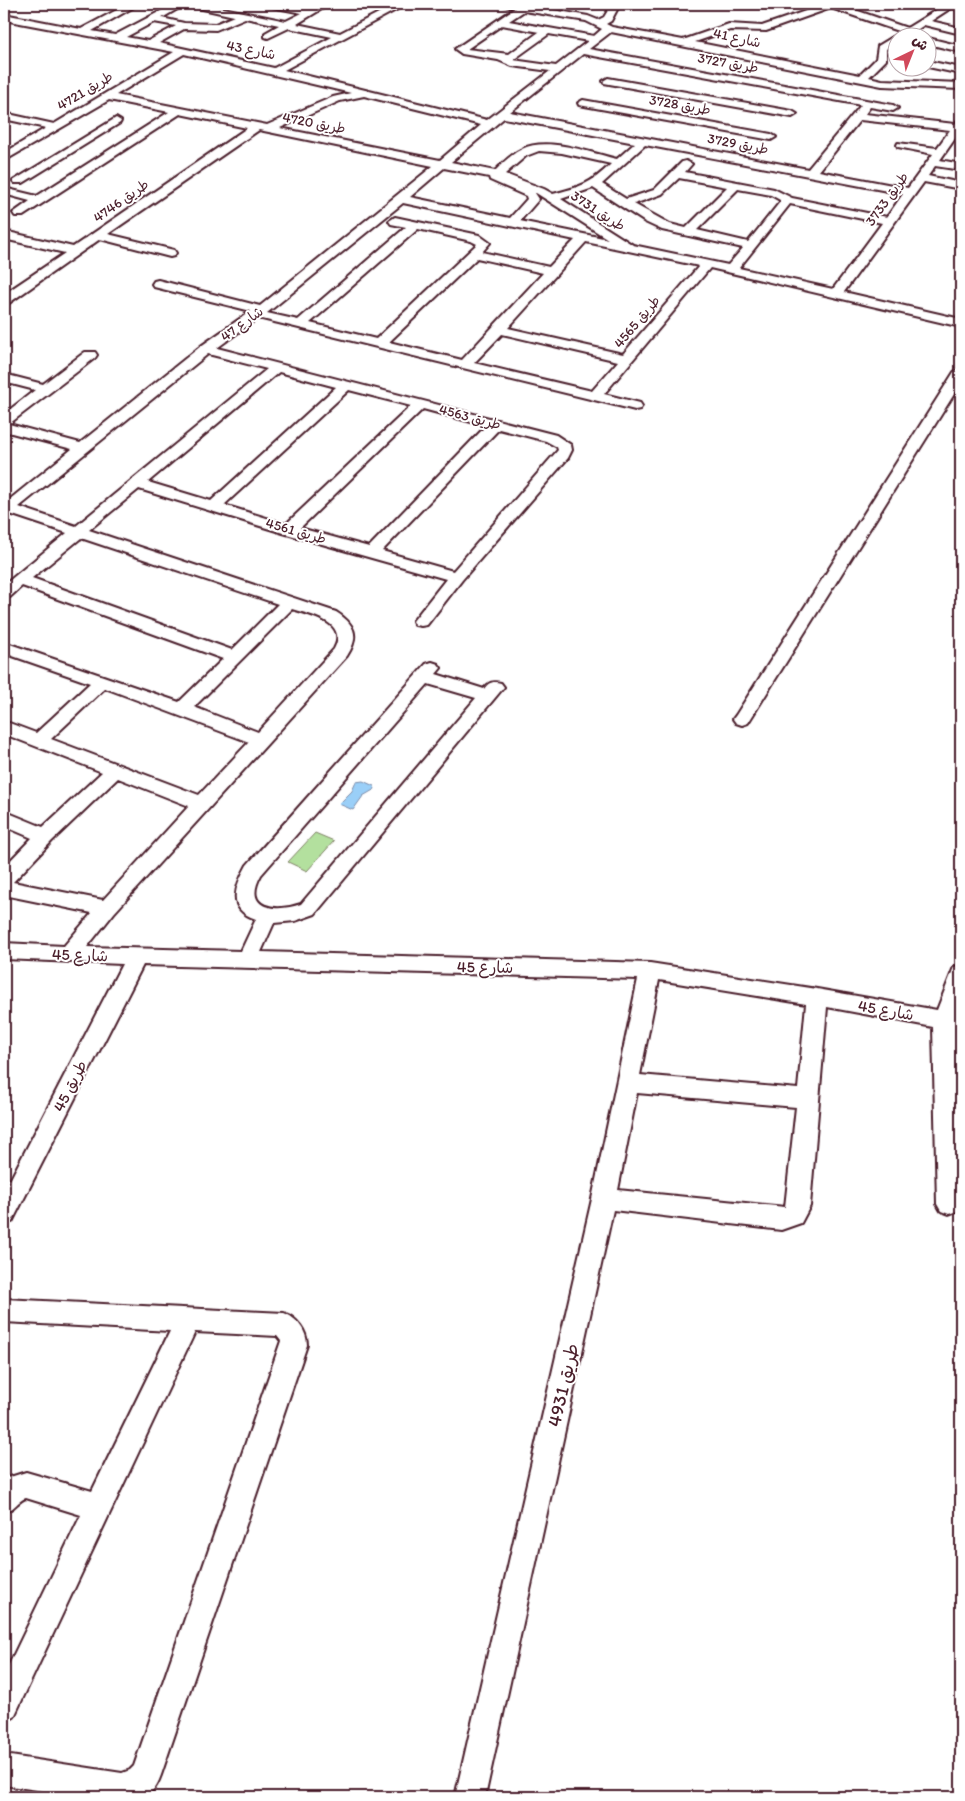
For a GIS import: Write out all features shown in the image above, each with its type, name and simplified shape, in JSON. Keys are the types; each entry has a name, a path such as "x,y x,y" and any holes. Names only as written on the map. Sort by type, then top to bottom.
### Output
{"street":[{"path":"82,32 134,4 139,9 164,12"},
{"path":"117,38 181,4"},
{"path":"192,4 208,5 244,15 341,36"},
{"path":"277,4 311,12"},
{"path":"268,35 326,4"},
{"path":"275,71 403,4"},
{"name":"شارع 41","path":"509,4 522,8 584,18 609,30 862,79 893,84 961,86"},
{"path":"598,24 608,19 616,4"},
{"path":"915,28 952,4"},
{"path":"684,43 729,27 763,29 828,5 891,28"},
{"path":"522,8 456,51 502,58 512,63 558,70"},
{"path":"940,11 954,14"},
{"path":"150,44 182,26 216,26 244,15"},
{"name":"شارع 43","path":"4,17 183,50 489,124"},
{"path":"152,19 178,23 182,26"},
{"path":"500,22 597,40"},
{"path":"923,22 961,31"},
{"path":"401,199 489,124 609,30"},
{"path":"502,58 515,56 547,31"},
{"path":"941,45 961,31"},
{"path":"862,79 886,55 881,48 888,44"},
{"path":"938,44 961,50"},
{"name":"طريق 4721","path":"4,158 42,134 59,134 105,96 183,50"},
{"name":"طريق 3727","path":"582,51 724,77 801,103 868,104 893,108"},
{"path":"724,77 748,56"},
{"path":"559,125 632,60"},
{"path":"938,66 961,71"},
{"name":"طريق 3728","path":"602,87 801,103"},
{"path":"268,129 337,99 363,94"},
{"name":"طريق 4720","path":"105,96 444,163"},
{"path":"750,161 801,103"},
{"path":"811,173 868,104"},
{"name":"طريق 3728","path":"577,108 776,131"},
{"path":"19,213 178,111"},
{"name":"طريق 3729","path":"502,114 911,192"},
{"path":"4,116 80,142"},
{"path":"858,117 959,126"},
{"path":"19,181 116,121"},
{"name":"طريق 3733","path":"837,293 959,126"},
{"name":"طريق 4746","path":"4,300 256,127"},
{"name":"طريق 3731","path":"551,198 594,184 620,163 642,141"},
{"path":"902,145 961,167"},
{"path":"512,223 533,199 526,192 496,181 494,178 527,150 538,147 551,148 620,163"},
{"path":"624,204 658,192 678,174 698,151"},
{"name":"طريق 3731","path":"444,163 498,175 528,185 630,248"},
{"path":"678,174 779,194 786,200 890,221"},
{"path":"921,178 961,186"},
{"path":"594,184 657,223 688,233 751,246"},
{"path":"688,233 735,185"},
{"path":"4,191 39,200"},
{"path":"852,193 870,196"},
{"path":"401,199 705,266 732,269 961,323"},
{"name":"شارع 47","path":"6,509 206,349 259,312 401,199"},
{"path":"732,269 786,200"},
{"path":"888,200 903,203"},
{"path":"379,344 483,246 482,241 395,221"},
{"path":"300,325 416,225"},
{"path":"4,235 74,252"},
{"path":"98,235 170,253"},
{"path":"464,365 501,330 551,271 583,238"},
{"path":"474,254 551,271"},
{"name":"طريق 4565","path":"595,396 705,266"},
{"path":"158,284 300,325 635,406"},
{"path":"4,285 22,288"},
{"path":"501,330 627,359"},
{"name":"طريق 4563","path":"206,349 559,440 564,445 565,450 456,577"},
{"path":"4,421 90,354"},
{"path":"4,593 277,367"},
{"path":"742,719 961,372"},
{"path":"4,378 46,389"},
{"path":"213,507 346,385"},
{"path":"289,530 421,404"},
{"path":"372,553 496,424"},
{"path":"4,427 82,448"},
{"name":"طريق 4561","path":"137,484 289,530 456,577"},
{"path":"6,509 79,532 338,621 344,626 348,639 341,652 107,908 69,955"},
{"path":"421,621 456,577"},
{"path":"21,580 234,657"},
{"path":"182,709 289,603"},
{"path":"4,647 182,709 262,740"},
{"path":"429,672 491,692 315,902 308,909 294,915 267,916 250,907 246,900 244,884 248,877 429,672"},
{"path":"38,740 102,681"},
{"path":"4,727 204,804"},
{"path":"4,879 45,836 115,771"},
{"path":"4,818 45,836"},
{"path":"4,888 107,908"},
{"path":"247,960 267,916"},
{"name":"شارع 45","path":"4,951 69,955 650,971 817,997 953,1022"},
{"name":"طريق 45","path":"4,1215 136,957"},
{"name":"طريق 4931","path":"470,1797 604,1199 629,1083 650,971"},
{"path":"950,1204 953,1022 961,973"},
{"path":"604,1199 781,1219 794,1216 798,1206 817,997"},
{"path":"629,1083 807,1099"},
{"path":"4,1310 284,1325 294,1338 294,1345 146,1775 139,1783 122,1788 4,1770"},
{"path":"4,1707 188,1320"},
{"path":"4,1500 9,1491 16,1486 26,1485 99,1507"}],"green space":[{"path":"315,833 334,841 307,871 288,862"}],"water":[{"path":"363,781 374,786 375,789 363,796 353,810 339,804 352,791 356,782"}]}
